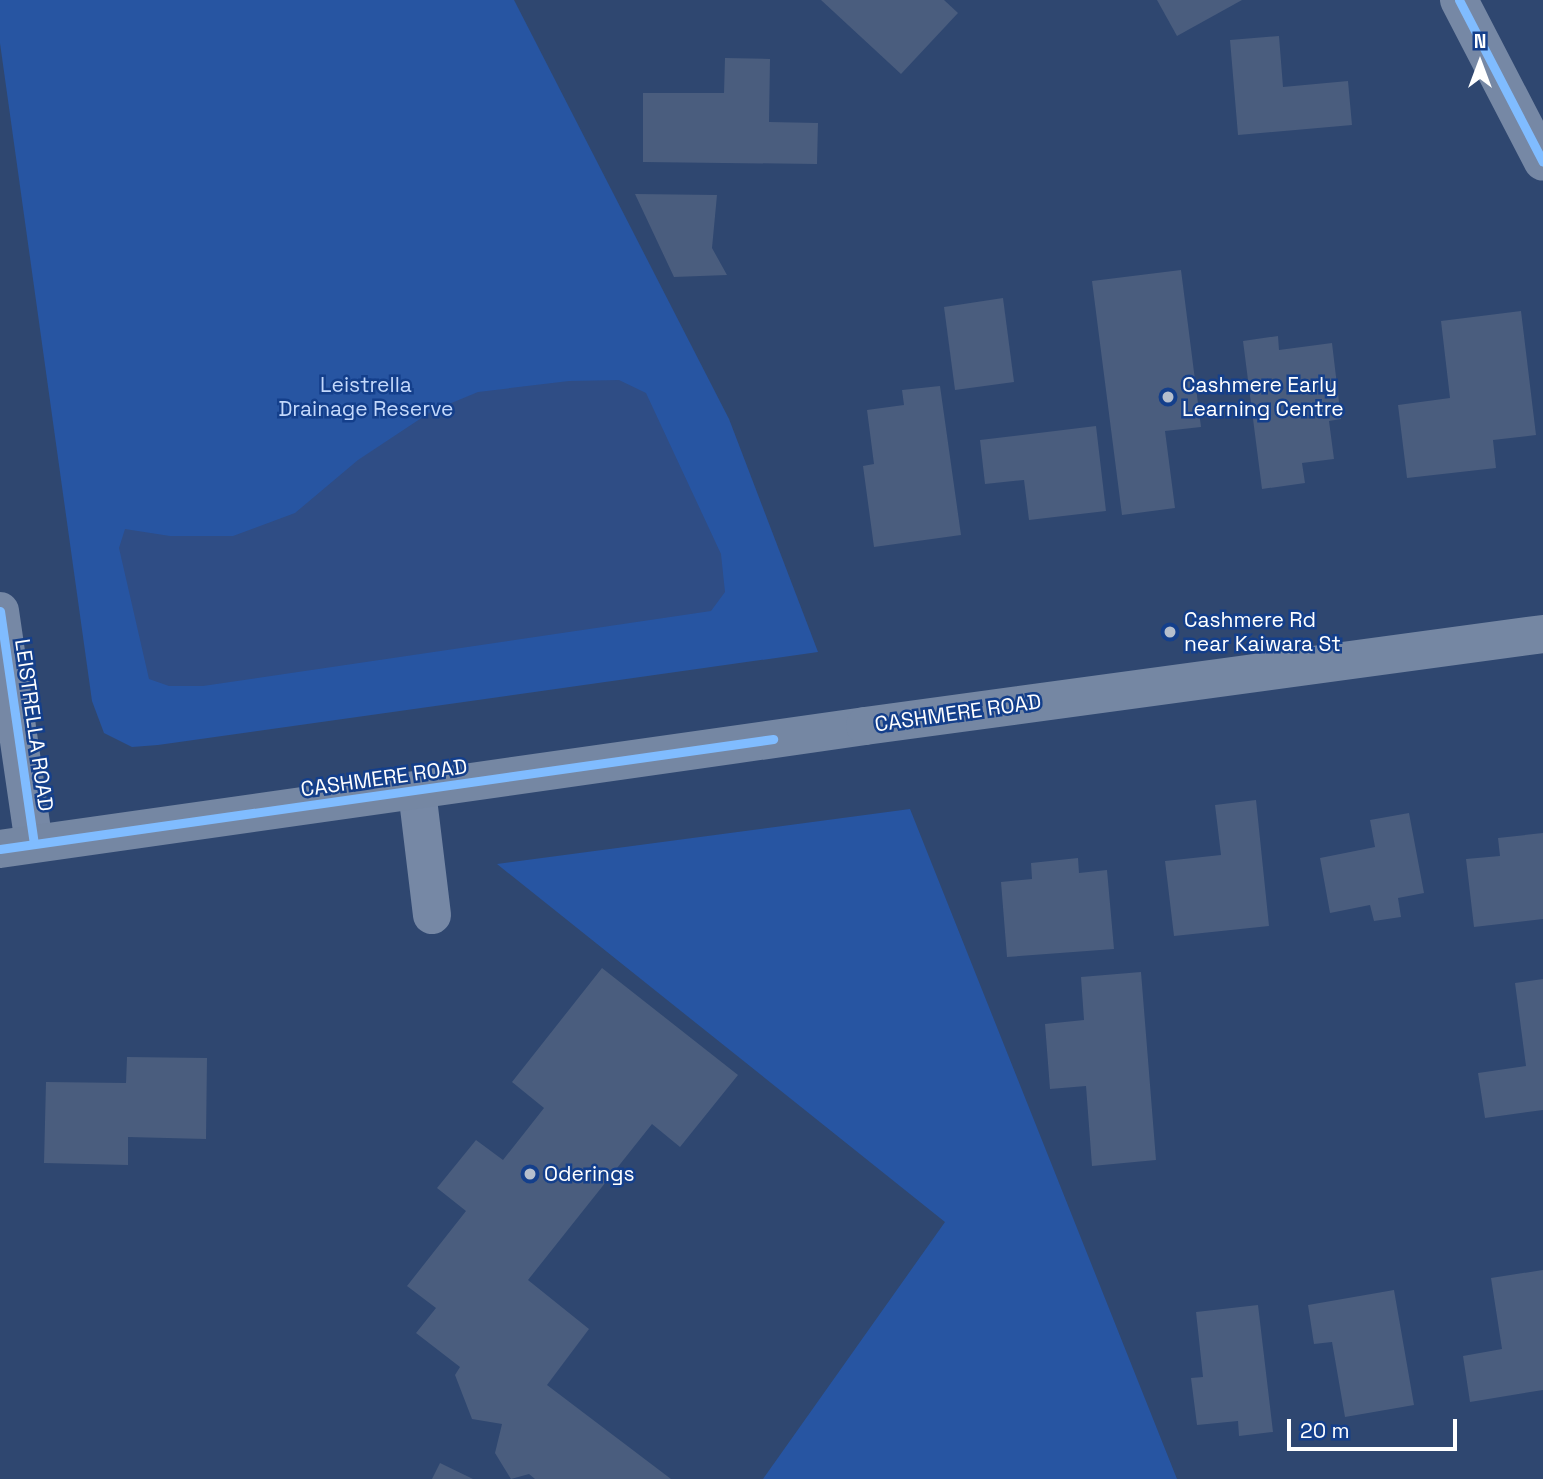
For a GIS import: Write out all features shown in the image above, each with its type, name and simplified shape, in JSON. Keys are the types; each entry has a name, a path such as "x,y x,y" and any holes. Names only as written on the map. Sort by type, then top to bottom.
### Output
{"main road":[{"name":"CASHMERE ROAD","path":"17,847 865,726 1543,634"}],"street":[{"path":"1459,0 1543,162"},
{"name":"LEISTRELLA ROAD","path":"0,611 17,847"},
{"path":"416,791 432,915"}],"green space":[{"name":"Leistrella Drainage Reserve","path":"0,0 514,0 729,419 818,652 158,745 132,747 104,733 92,701 0,43"},
{"path":"910,809 1177,1479 763,1479 945,1222 497,864"}],"shaded area":[{"path":"619,380 646,393 721,554 725,592 711,611 203,686 169,686 149,679 119,548 125,529 170,536 233,536 295,513 358,460 432,411 478,392 569,381"}],"building":[{"path":"821,0 944,0 958,13 901,74"},
{"path":"1157,0 1242,0 1177,36"},
{"path":"1279,36 1283,87 1348,81 1352,125 1238,135 1230,40"},
{"path":"725,58 770,59 769,122 818,123 817,164 643,162 643,93 724,93"},
{"path":"635,194 717,195 712,248 727,275 674,277"},
{"path":"1181,270 1201,427 1165,431 1175,508 1122,515 1092,281"},
{"path":"1003,298 1014,382 955,390 944,307"},
{"path":"1521,311 1536,435 1493,440 1496,468 1407,478 1398,405 1450,398 1441,321"},
{"path":"1278,336 1279,350 1332,343 1341,419 1329,421 1334,459 1302,463 1305,483 1262,489 1243,341"},
{"path":"940,386 961,535 874,547 863,466 874,464 867,410 904,405 902,390"},
{"path":"1096,426 1106,511 1029,520 1024,480 985,484 980,440"},
{"path":"1256,800 1269,926 1174,936 1165,861 1221,855 1215,805"},
{"path":"1409,813 1424,893 1398,898 1401,917 1374,921 1370,905 1330,913 1320,858 1375,847 1370,820"},
{"path":"1543,833 1543,919 1474,927 1466,859 1500,856 1498,838"},
{"path":"1078,858 1079,873 1107,870 1114,949 1007,957 1001,882 1032,879 1031,863"},
{"name":"Oderings","path":"602,968 738,1075 680,1147 652,1124 528,1280 589,1329 547,1385 671,1479 535,1479 529,1474 511,1479 495,1453 502,1424 472,1419 455,1375 460,1367 416,1333 436,1308 407,1286 466,1211 437,1188 476,1140 503,1160 544,1108 512,1082"},
{"path":"1141,972 1156,1160 1092,1166 1086,1086 1050,1089 1045,1024 1084,1020 1081,977"},
{"path":"1543,979 1543,1110 1485,1118 1478,1073 1526,1066 1515,983"},
{"path":"127,1057 207,1058 206,1139 128,1137 128,1165 44,1163 46,1082 126,1083"},
{"path":"1543,1270 1543,1390 1470,1402 1463,1356 1502,1349 1491,1278"},
{"path":"1394,1290 1414,1405 1345,1417 1332,1342 1314,1344 1308,1305"},
{"path":"1258,1305 1273,1432 1239,1436 1238,1421 1197,1425 1191,1378 1203,1377 1196,1312"},
{"path":"440,1463 473,1479 432,1479"}],"cycle path":[{"path":"1459,0 1543,162"},
{"path":"0,611 34,844"},
{"path":"0,849 773,739"}],"place":[{"name":"Cashmere Early Learning Centre","path":"1168,397"},
{"name":"Cashmere Rd near Kaiwara St","path":"1170,632"},
{"name":"Oderings","path":"530,1174"}]}
